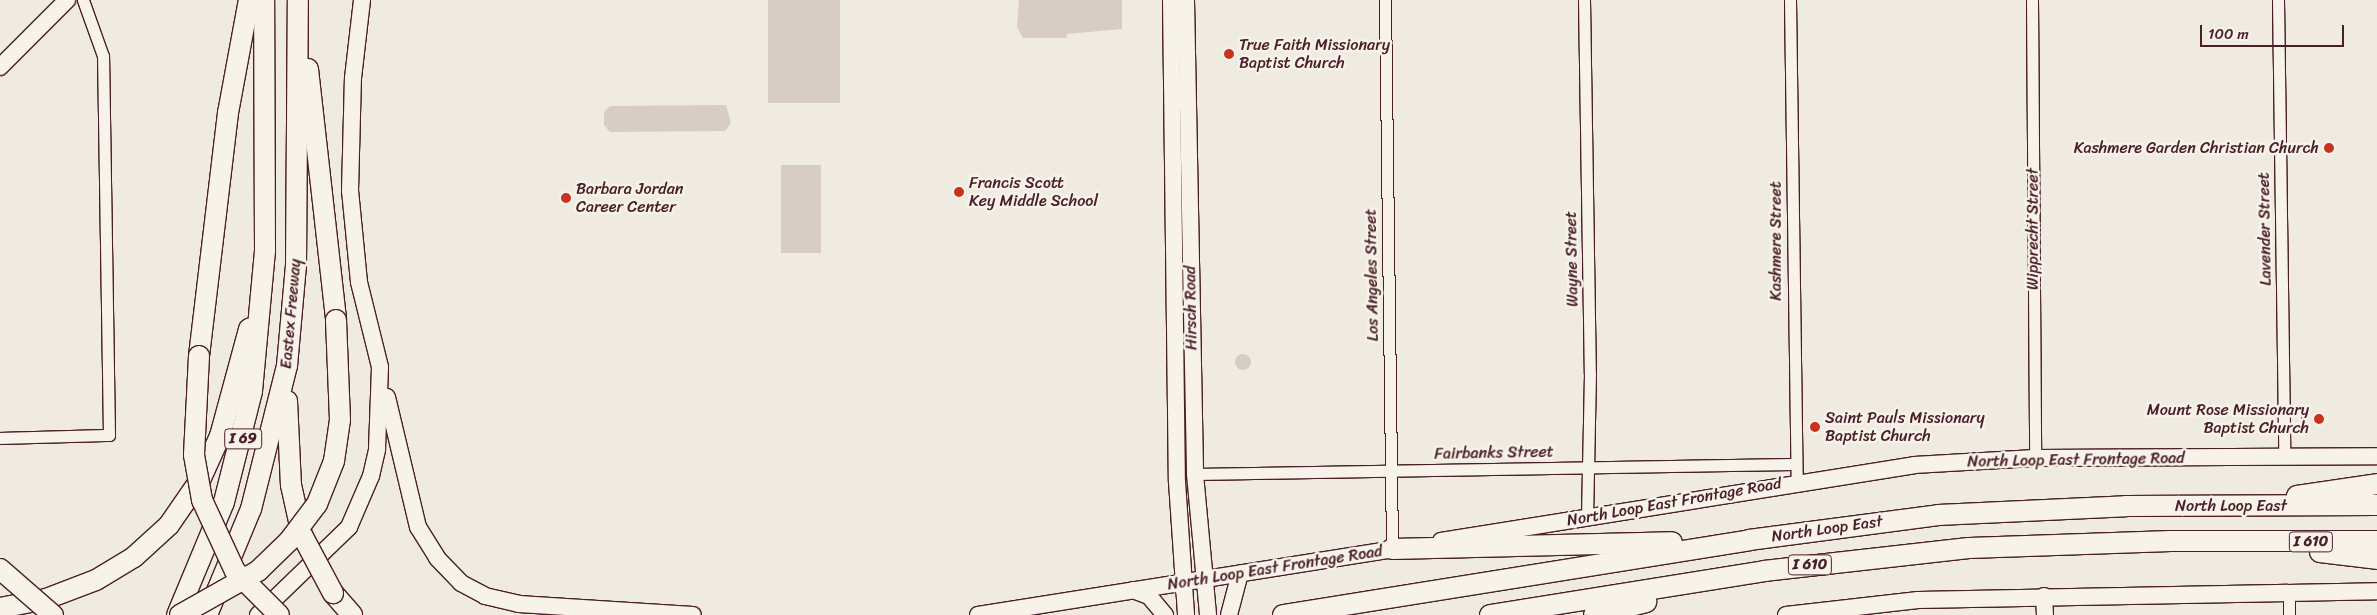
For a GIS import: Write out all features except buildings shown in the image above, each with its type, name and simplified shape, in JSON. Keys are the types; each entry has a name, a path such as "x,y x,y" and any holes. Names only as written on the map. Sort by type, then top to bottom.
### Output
{"highway":[{"path":"249,0 228,113 199,356 194,455 202,500 235,571 279,615"},
{"name":"Eastex Freeway","path":"179,615 215,528 244,435 255,369 265,252 264,0"},
{"path":"179,615 258,571 289,541 317,504 334,461 340,420 336,320 325,192 298,0"},
{"name":"Eastex Freeway","path":"206,615 251,510 287,366 296,266 298,0"},
{"path":"0,608 46,599 96,580 146,547 183,507 224,424 265,252"},
{"path":"287,366 291,486 302,535 333,594 352,615"},
{"path":"2261,506 2377,484"},
{"name":"North Loop East","path":"1283,615 1749,540 1971,512 2377,505"},
{"path":"1392,549 1749,540"},
{"name":"North Loop East","path":"1490,615 1764,571 2004,546 2377,541"},
{"path":"2246,542 2377,559"},
{"path":"0,569 53,615"},
{"path":"1594,615 1764,571"}],"main road":[{"path":"0,67 67,0"},
{"path":"362,0 353,78 350,192 359,282 413,515 426,543 461,583 485,596 519,604 693,615"},
{"name":"Hirsch Road","path":"1170,0 1179,71"},
{"name":"Hirsch Road","path":"1186,0 1179,71 1181,246 1176,381 1183,583 1186,615"},
{"name":"Hirsch Road","path":"1181,246 1195,474 1208,615"},
{"path":"258,615 329,550 349,527 362,500 377,449 380,367"},
{"path":"1176,381 1183,406 1184,457 1195,474"},
{"name":"North Loop East Frontage Road","path":"978,615 1204,580 1797,481 1914,465 2035,458 2377,456"},
{"path":"1229,615 1240,573"},
{"path":"1132,590 1149,596 1166,615"},
{"path":"1793,614 1918,600 2044,596 2377,592"},
{"path":"2044,596 2045,615"}],"street":[{"path":"0,438 109,435 103,56 83,0"},
{"name":"Los Angeles Street","path":"1384,0 1392,549"},
{"name":"Wayne Street","path":"1584,0 1590,468 1587,517"},
{"name":"Kashmere Street","path":"1790,0 1793,464 1797,481"},
{"name":"Wipprecht Street","path":"2032,0 2035,458"},
{"name":"Lavender Street","path":"2278,0 2284,457"},
{"name":"Fairbanks Street","path":"1195,474 1793,464"},
{"path":"2289,592 2289,615"}],"shaded area":[{"path":"768,0 840,0 840,103 768,103"},
{"path":"1019,0 1122,0 1122,29 1067,34 1066,38 1023,38 1017,27"},
{"path":"726,105 731,123 725,131 610,132 604,125 604,112 610,106"},
{"path":"781,165 821,165 821,253 781,253"},
{"path":"1243,354 1249,356 1251,362 1249,368 1243,370 1237,368 1235,362 1237,356"}],"place":[{"name":"True Faith Missionary Baptist Church","path":"1229,54"},
{"name":"Kashmere Garden Christian Church","path":"2329,148"},
{"name":"Francis Scott Key Middle School","path":"959,192"},
{"name":"Barbara Jordan Career Center","path":"566,198"},
{"name":"Mount Rose Missionary Baptist Church","path":"2319,419"},
{"name":"Saint Pauls Missionary Baptist Church","path":"1815,427"}]}
